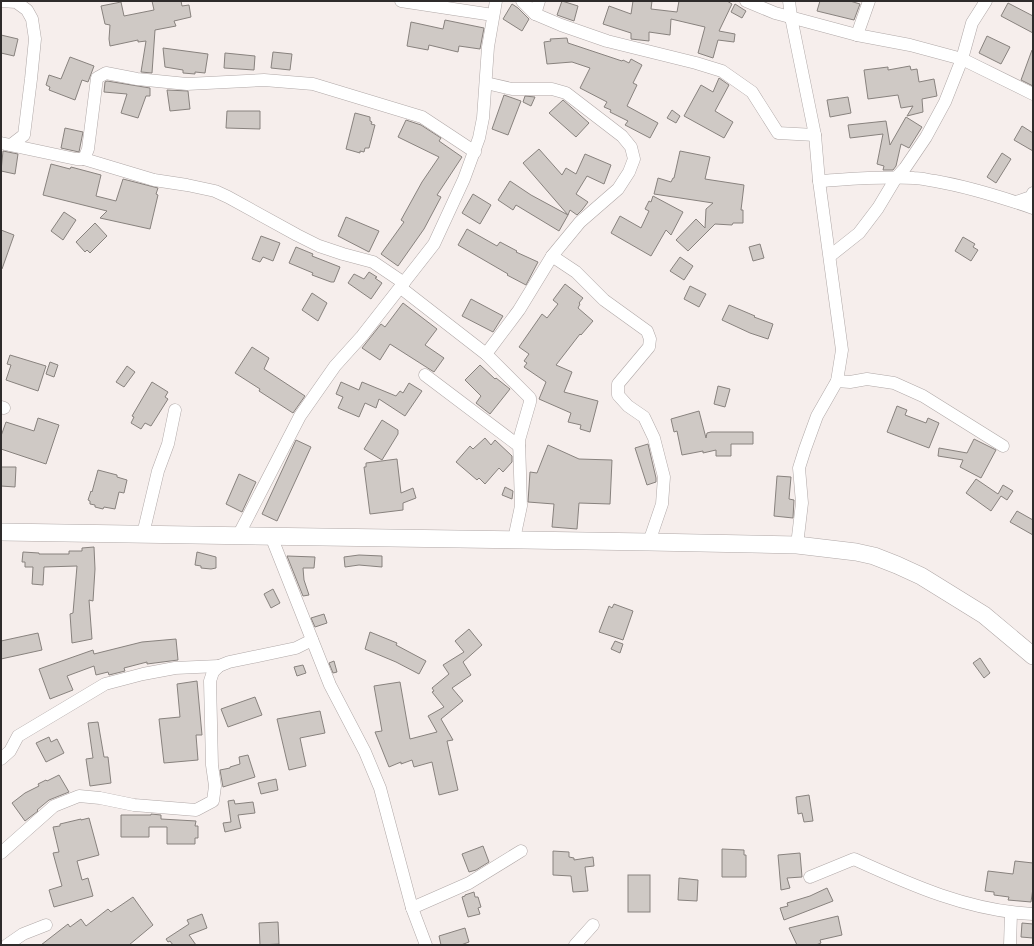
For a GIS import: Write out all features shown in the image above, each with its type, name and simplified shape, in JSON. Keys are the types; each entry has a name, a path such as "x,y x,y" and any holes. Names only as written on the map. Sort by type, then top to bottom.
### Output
{"main road":[{"path":"1,532 514,539 797,545 856,552 874,556 915,573 984,615 1033,656"}],"street":[{"path":"1,1 16,2 27,10 32,19 34,39 24,135 6,144"},
{"path":"401,1 493,15"},
{"path":"238,536 300,416 335,366 362,336 434,244 475,152 483,118 488,47 496,1"},
{"path":"522,1 535,14 561,25 607,41 722,71 752,92 778,133 815,136"},
{"path":"535,14 539,1"},
{"path":"746,1 775,13 962,59 1033,94"},
{"path":"789,1 815,136 842,350 837,381 817,416 799,468 802,503 797,545"},
{"path":"857,34 869,1"},
{"path":"830,256 859,233 878,208 896,178 905,168 926,137 945,102 962,59 972,23 986,1"},
{"path":"84,159 88,149 97,78 106,73 137,79 187,84 264,80 312,84 422,117 475,152"},
{"path":"486,83 512,89 552,89 566,93 622,136 631,147 634,159 629,172 618,189 580,222 552,256 519,310 486,354"},
{"path":"6,144 76,159 84,159 154,180 215,191 319,246 373,262 383,267 402,285 486,354 530,398 519,440 521,506 514,539"},
{"path":"820,181 882,176 915,178 947,183 983,192 1033,208"},
{"path":"1016,202 1031,197 1033,193"},
{"path":"552,256 576,272 604,300 647,332 650,339 649,347 618,384 618,395 628,406 644,418 654,438 664,477 662,504 649,542"},
{"path":"426,375 519,446"},
{"path":"837,381 850,382 868,379 894,383 923,396 1003,446"},
{"path":"143,534 158,471 168,444 175,410"},
{"path":"271,536 330,685 365,752 380,788 412,908 426,945"},
{"path":"1,759 10,751 18,736 105,684 143,674 175,668 219,666 230,662 296,648 312,640"},
{"path":"1,853 54,806 79,796 100,798 134,805 196,810 213,800 215,786 212,765 210,681 213,672 219,666"},
{"path":"412,908 469,883 521,851"},
{"path":"810,877 854,859 900,880 949,899 1010,913 1033,914"},
{"path":"1010,913 1010,945"},
{"path":"7,945 23,934 46,925"},
{"path":"574,945 593,925"}],"building":[{"path":"152,1 181,1 182,6 189,5 191,17 174,21 176,26 155,30 152,73 141,72 146,41 138,42 138,40 110,46 110,25 105,24 101,6 121,2 124,16 154,10"},
{"path":"562,1 578,6 574,21 557,15"},
{"path":"633,1 652,1 651,9 677,12 679,1 727,1 732,4 719,31 735,34 734,42 718,40 713,58 698,53 705,27 671,19 670,35 649,32 649,41 631,39 631,33 603,24 609,6 631,14"},
{"path":"820,1 850,1 860,4 854,20 817,11"},
{"path":"1008,3 1033,16 1033,33 1001,16"},
{"path":"512,4 529,19 522,31 503,19"},
{"path":"735,4 746,11 742,18 731,12"},
{"path":"445,20 484,28 480,49 459,46 458,52 429,45 428,50 407,46 411,22 443,29"},
{"path":"1,35 18,39 14,56 1,53"},
{"path":"987,36 1010,47 1001,64 979,53"},
{"path":"567,38 568,43 629,63 631,59 642,65 633,83 637,85 627,106 658,123 650,138 625,125 628,121 610,112 611,110 604,107 607,102 580,88 590,68 572,62 547,64 544,42 551,41 550,39"},
{"path":"163,48 208,54 205,73 183,73 183,70 165,67"},
{"path":"1033,50 1033,86 1021,80"},
{"path":"273,52 292,54 290,70 271,68"},
{"path":"225,53 255,56 254,70 224,68"},
{"path":"70,57 94,66 88,82 82,80 75,100 49,90 50,87 46,85 49,75 61,79"},
{"path":"910,66 911,70 917,69 919,82 934,79 937,96 922,99 923,112 907,116 913,106 901,108 898,95 868,99 864,70 888,67 888,70"},
{"path":"719,78 729,85 715,111 733,122 724,138 684,116 701,85 713,92"},
{"path":"107,81 150,88 150,96 146,96 138,118 121,113 127,94 104,92 105,82"},
{"path":"167,90 188,91 190,109 170,111"},
{"path":"504,95 521,101 508,135 492,129"},
{"path":"525,96 535,97 531,106 523,102"},
{"path":"848,97 851,113 830,117 827,100"},
{"path":"563,100 589,123 576,137 549,113"},
{"path":"672,110 680,116 676,123 667,118"},
{"path":"227,111 260,111 260,129 226,128"},
{"path":"355,113 370,117 370,121 372,122 371,124 375,125 369,148 365,148 364,152 360,151 360,153 346,149"},
{"path":"906,117 922,127 909,148 901,144 896,166 893,170 883,170 884,166 877,164 883,134 850,138 848,125 886,121 890,145"},
{"path":"406,120 421,125 441,138 439,141 462,157 437,195 441,197 424,229 398,266 381,254 404,222 401,220 422,182 439,157 398,137"},
{"path":"1022,126 1033,133 1033,151 1014,140"},
{"path":"65,128 83,132 79,152 61,148"},
{"path":"539,149 562,175 566,168 576,174 585,154 611,165 604,184 587,176 576,194 588,202 577,215 570,210 568,215 523,163"},
{"path":"3,151 18,154 15,174 1,171"},
{"path":"680,151 710,157 705,179 744,185 741,210 743,210 743,223 733,223 732,225 715,224 688,251 676,240 696,219 705,228 706,209 713,203 654,194 658,178 671,182 674,178"},
{"path":"1002,153 1011,159 996,183 987,177"},
{"path":"51,164 70,169 71,167 101,175 96,196 116,201 123,179 158,188 156,194 158,195 150,229 100,218 107,211 43,195"},
{"path":"510,181 531,195 568,215 559,231 516,205 513,210 498,200"},
{"path":"473,194 491,205 480,224 462,213"},
{"path":"653,196 683,212 671,235 666,230 651,256 611,233 620,216 641,228 649,211 645,209 649,201 651,202"},
{"path":"64,212 76,220 63,240 51,231"},
{"path":"346,217 379,231 369,252 338,236"},
{"path":"95,223 107,236 90,253 87,250 85,252 76,242"},
{"path":"467,229 497,246 500,242 517,251 516,252 538,262 526,285 458,245"},
{"path":"1,230 14,235 2,269 1,269"},
{"path":"261,236 280,243 273,261 263,257 260,262 252,259"},
{"path":"963,237 975,244 973,247 978,250 971,261 955,251"},
{"path":"760,244 764,258 753,261 749,247"},
{"path":"296,247 313,254 312,256 340,267 334,282 312,275 313,273 289,263"},
{"path":"680,257 693,266 684,280 670,271"},
{"path":"369,272 377,277 375,278 382,283 371,299 348,283 354,274 364,279"},
{"path":"565,284 583,298 579,303 578,308 593,321 581,335 580,334 556,365 572,372 564,392 598,401 590,432 580,429 581,425 568,422 571,413 539,399 546,382 524,367 527,363 524,361 529,354 519,347 542,314 547,318 558,304 553,300"},
{"path":"690,286 706,294 699,307 684,299"},
{"path":"312,293 327,303 318,321 302,310"},
{"path":"471,299 503,316 493,332 462,316"},
{"path":"403,303 437,329 425,345 444,358 434,372 390,344 380,360 362,348 381,324 385,327"},
{"path":"729,305 773,324 768,339 750,333 722,320"},
{"path":"252,347 269,358 264,369 305,396 293,413 235,373"},
{"path":"10,355 46,366 38,391 6,380 11,365 7,364"},
{"path":"50,362 58,365 54,377 46,374"},
{"path":"480,365 495,379 496,378 510,389 490,414 476,403 481,396 465,380"},
{"path":"127,366 135,372 124,387 116,382"},
{"path":"152,382 168,392 165,397 168,399 151,426 145,423 141,429 131,423 134,417 132,416"},
{"path":"341,382 359,390 362,382 396,396 400,391 403,393 409,383 422,391 405,416 379,399 376,408 365,403 359,417 338,408 343,397 336,394"},
{"path":"718,386 730,389 725,407 714,404"},
{"path":"897,406 907,410 905,415 926,423 928,418 939,423 929,448 887,432"},
{"path":"699,411 706,438 707,433 711,432 753,432 753,444 731,444 731,456 716,456 716,450 682,455 677,431 674,432 671,419"},
{"path":"38,418 59,425 46,464 1,449 1,436 6,422 34,431"},
{"path":"382,420 398,430 398,434 382,460 364,449"},
{"path":"485,438 491,445 495,440 512,456 512,462 503,472 499,468 485,484 479,478 477,480 456,462 470,446 473,449"},
{"path":"974,439 996,450 981,478 960,467 963,460 938,456 939,448 967,453"},
{"path":"296,440 311,447 277,521 262,514"},
{"path":"648,444 656,482 647,485 635,448"},
{"path":"548,445 579,459 612,460 610,504 579,503 577,529 552,527 554,504 528,502 530,472 537,473"},
{"path":"397,459 401,493 413,488 416,498 403,503 403,510 370,514 364,467 366,467 366,463"},
{"path":"1,467 16,467 15,487 1,486"},
{"path":"98,470 117,475 117,477 127,480 124,493 119,492 115,509 95,507 95,505 90,504 90,501 88,500 91,491 92,492"},
{"path":"239,474 256,482 242,512 226,504"},
{"path":"777,476 791,477 789,499 794,500 793,518 774,516"},
{"path":"976,479 998,494 1003,485 1013,491 1007,500 1001,496 991,511 966,493"},
{"path":"505,487 513,491 512,499 502,495"},
{"path":"1017,511 1033,520 1033,535 1010,522"},
{"path":"94,547 95,569 93,601 89,600 92,639 72,643 70,614 73,613 77,566 44,567 43,585 32,584 33,567 25,567 25,562 22,562 23,552 39,554 69,554 69,551 82,551 82,548"},
{"path":"197,552 216,557 216,568 201,568 201,566 195,565"},
{"path":"359,555 382,556 382,567 359,565 345,567 344,557"},
{"path":"287,556 315,557 314,568 303,568 304,580 309,595 303,596"},
{"path":"273,589 280,603 271,608 264,594"},
{"path":"614,604 633,611 623,640 599,632 609,606 612,608"},
{"path":"324,614 327,623 315,627 311,618"},
{"path":"469,629 482,645 463,662 471,675 452,688 463,701 441,719 453,740 447,741 458,790 439,795 432,762 414,767 412,760 401,764 401,762 389,767 375,732 382,731 374,686 400,682 410,739 437,732 428,716 444,707 432,692 434,691 432,688 449,674 443,665 464,652 455,641"},
{"path":"370,632 397,643 396,645 426,661 419,674 396,662 365,649"},
{"path":"38,633 42,650 1,659 1,641"},
{"path":"176,639 178,660 147,664 147,662 124,668 125,671 109,675 108,672 96,675 94,666 67,676 73,690 50,699 39,669 93,650 94,654 142,642"},
{"path":"615,641 623,644 620,653 611,649"},
{"path":"980,658 990,673 984,678 973,663"},
{"path":"334,661 337,672 333,673 329,663"},
{"path":"303,665 306,673 297,676 294,667"},
{"path":"197,681 202,735 196,735 198,760 164,763 159,719 180,717 177,684"},
{"path":"255,697 262,715 228,727 221,709"},
{"path":"320,711 325,733 300,738 306,766 289,770 277,719"},
{"path":"98,722 104,757 108,757 111,783 90,786 86,759 93,758 88,723"},
{"path":"49,737 51,742 57,739 64,753 46,762 36,743"},
{"path":"248,755 255,777 223,787 220,770 240,764 239,757"},
{"path":"59,775 69,792 49,800 25,821 12,803 25,793 39,786 38,784"},
{"path":"276,779 278,790 261,794 258,783"},
{"path":"809,795 813,821 804,822 802,813 798,814 796,797"},
{"path":"234,800 235,804 253,802 255,813 238,815 241,828 225,832 223,823 231,822 228,801"},
{"path":"121,815 161,815 161,819 196,821 195,826 198,826 198,838 195,838 195,844 167,844 167,827 149,827 149,837 121,837"},
{"path":"89,818 99,855 77,861 82,880 88,878 93,896 54,907 49,890 62,886 53,853 59,852 53,827 60,826 60,824"},
{"path":"483,846 489,862 476,870 469,872 462,854"},
{"path":"722,849 744,850 744,855 746,855 746,877 722,877"},
{"path":"553,851 569,852 569,857 574,858 574,860 593,857 594,866 585,867 588,891 573,892 571,876 553,875"},
{"path":"800,853 802,877 787,878 790,888 781,890 778,855"},
{"path":"1015,861 1033,863 1033,888 1031,902 1008,900 1009,897 994,895 994,892 985,891 988,871 1013,874"},
{"path":"628,875 650,875 650,912 628,912"},
{"path":"679,878 698,880 697,901 678,900"},
{"path":"827,888 833,901 784,920 780,908 788,906 787,903 810,896"},
{"path":"474,892 475,897 478,897 481,907 478,908 480,914 468,917 462,897"},
{"path":"133,897 153,925 129,945 41,945 68,924 70,927 81,919 86,926 108,909 111,912"},
{"path":"202,914 207,928 189,935 196,945 173,945 170,941 168,942 166,939 189,924 187,920"},
{"path":"838,916 842,935 820,940 821,943 816,945 797,945 789,928"},
{"path":"278,922 279,944 260,945 259,923"},
{"path":"1022,923 1033,924 1033,938 1021,937"},
{"path":"465,928 469,942 461,945 441,945 439,936"}]}
